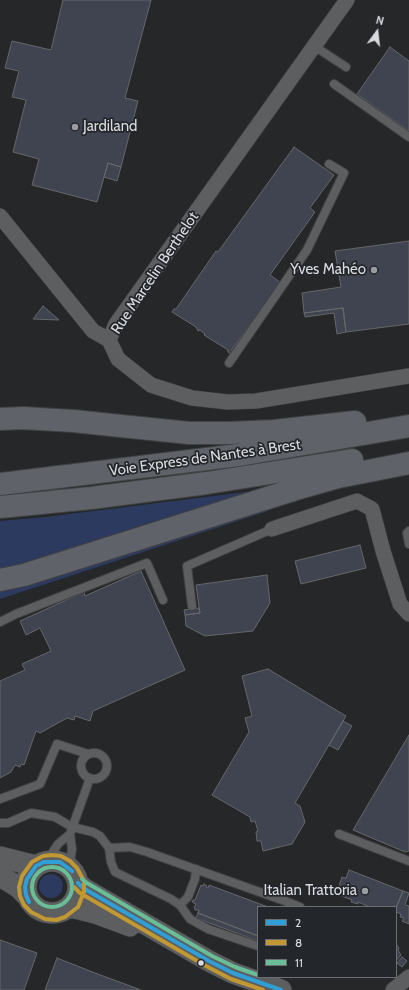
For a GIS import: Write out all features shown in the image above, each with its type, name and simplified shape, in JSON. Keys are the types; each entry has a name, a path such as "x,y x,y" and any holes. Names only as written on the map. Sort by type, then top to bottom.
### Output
{"highway":[{"path":"0,403 73,421"},
{"path":"0,419 23,418 73,421 189,433 274,432 396,416 409,419"},
{"name":"Voie Express de Nantes à Brest","path":"0,484 239,455 409,426"},
{"name":"Voie Express de Nantes à Brest","path":"0,506 91,498 207,483 320,466 409,450"},
{"path":"0,580 24,575 296,489 338,477 409,462"},
{"path":"0,589 7,587 24,575"}],"main road":[{"path":"0,857 40,864 52,861 60,862 66,866 83,888 209,961 233,973 281,990"},
{"path":"26,895 25,887 30,872 40,864"},
{"path":"0,876 18,887 26,895 30,902 40,911 55,914 68,908 75,908 95,913 132,927 157,940 238,990"},
{"path":"68,908 76,897 75,877"}],"street":[{"name":"Rue Marcelin Berthelot","path":"347,0 116,324 109,340 118,358 151,385 192,398 228,402 256,401 409,376"},
{"path":"0,216 93,330 109,340"},
{"path":"272,529 357,501 372,509 383,551 400,604 409,614"},
{"path":"393,990 409,977"}],"lane":[{"path":"314,46 346,68"},
{"path":"334,84 409,137"},
{"path":"229,363 307,250 344,173 329,164"},
{"path":"192,606 187,566 272,529"},
{"path":"409,531 407,533 409,544"},
{"path":"0,622 16,614 147,563 163,600"},
{"path":"0,799 40,784 57,744 88,754 94,753 101,755 107,765 102,776 98,778 90,778 83,773 81,764 82,760 88,754"},
{"path":"75,877 70,863 72,849 71,831 90,778"},
{"path":"0,823 8,823 31,813 55,817 71,831 92,832 100,836 108,848 115,872 180,905 190,919 208,929 257,946"},
{"path":"40,864 52,855 58,844 71,831"},
{"path":"339,834 409,861"},
{"path":"108,848 130,847 298,906"},
{"path":"180,905 188,898 195,879 196,869"}],"shaded area":[{"path":"246,492 268,511 0,599 0,521 45,517"},
{"path":"51,874 60,877 63,886 60,895 51,898 42,895 39,886 42,877"}],"building":[{"name":"Jardiland","path":"63,0 151,0 125,98 138,101 121,167 108,163 97,202 32,185 39,159 13,152 26,100 12,97 19,71 5,68 12,41 51,50"},
{"path":"390,47 409,61 409,131 357,94"},
{"path":"294,147 334,175 310,208 315,212 270,275 280,282 232,349 231,354 228,350 204,335 205,334 200,330 198,331 196,327 172,312 176,309 216,251 218,252"},
{"path":"108,163 121,167 117,181 104,177"},
{"name":"Yves Mahéo","path":"409,241 409,324 346,332 343,308 304,313 302,293 341,287 335,251"},
{"path":"43,306 59,320 33,319"},
{"path":"343,308 346,332 337,334 334,313 305,317 304,313"},
{"path":"360,545 366,568 301,584 295,561"},
{"path":"141,571 185,670 93,711 90,721 75,716 74,720 67,718 40,733 36,731 24,765 21,764 20,767 15,765 11,772 0,778 0,681 25,670 22,664 51,651 40,628 26,635 20,621 84,592 85,596"},
{"path":"267,575 270,603 253,631 205,636 186,626 185,615 200,613 196,585"},
{"path":"199,608 200,613 185,615 184,610"},
{"path":"268,669 346,716 295,803 300,806 305,822 292,844 263,851 261,841 257,841 256,832 258,831 255,821 251,822 250,817 212,795 249,732 245,718 252,716 242,676"},
{"path":"343,721 352,726 338,750 329,745"},
{"path":"409,735 409,851 405,852 353,830"},
{"path":"349,870 403,891 397,906 368,906 358,902 358,904 339,895 342,887 339,886 342,877 346,878"},
{"path":"204,884 208,888 209,885 265,906 257,906 257,936 198,913 199,910 195,910 194,908 196,904 192,902 195,900 201,885 203,886"},
{"path":"403,891 409,893 405,905 409,906 409,924 402,921 404,918 400,917 401,914 397,912 397,906"},
{"path":"198,913 257,936 257,941 196,918"},
{"path":"0,940 37,953 24,990 0,990"},
{"path":"397,945 399,948 398,950 401,955 397,960"},
{"path":"402,957 407,961 402,967 397,963"},
{"path":"57,958 95,973 141,990 45,990"}],"transit line":[{"name":"8","path":"84,881 77,868 70,861 61,856 43,856 32,862 22,876 19,887 20,896 24,905 31,912 45,919 56,920 65,917 78,907 84,892 84,883"},
{"name":"2","path":"29,902 25,887 27,879 36,866 44,862 60,862 72,871"},
{"name":"11","path":"56,867 63,870 69,876 72,887 71,895 63,904 56,907 48,907 41,904 33,895 32,883 35,876 44,868 56,867"},
{"name":"11","path":"82,879 212,956 235,967 257,975"},
{"name":"2","path":"78,883 83,888 209,961 233,973 281,990"},
{"name":"8","path":"74,887 80,893 206,966 231,979 263,990"}],"place":[{"name":"Jardiland","path":"75,127"},
{"name":"Yves Mahéo","path":"374,270"},
{"name":"Italian Trattoria","path":"365,891"}]}
